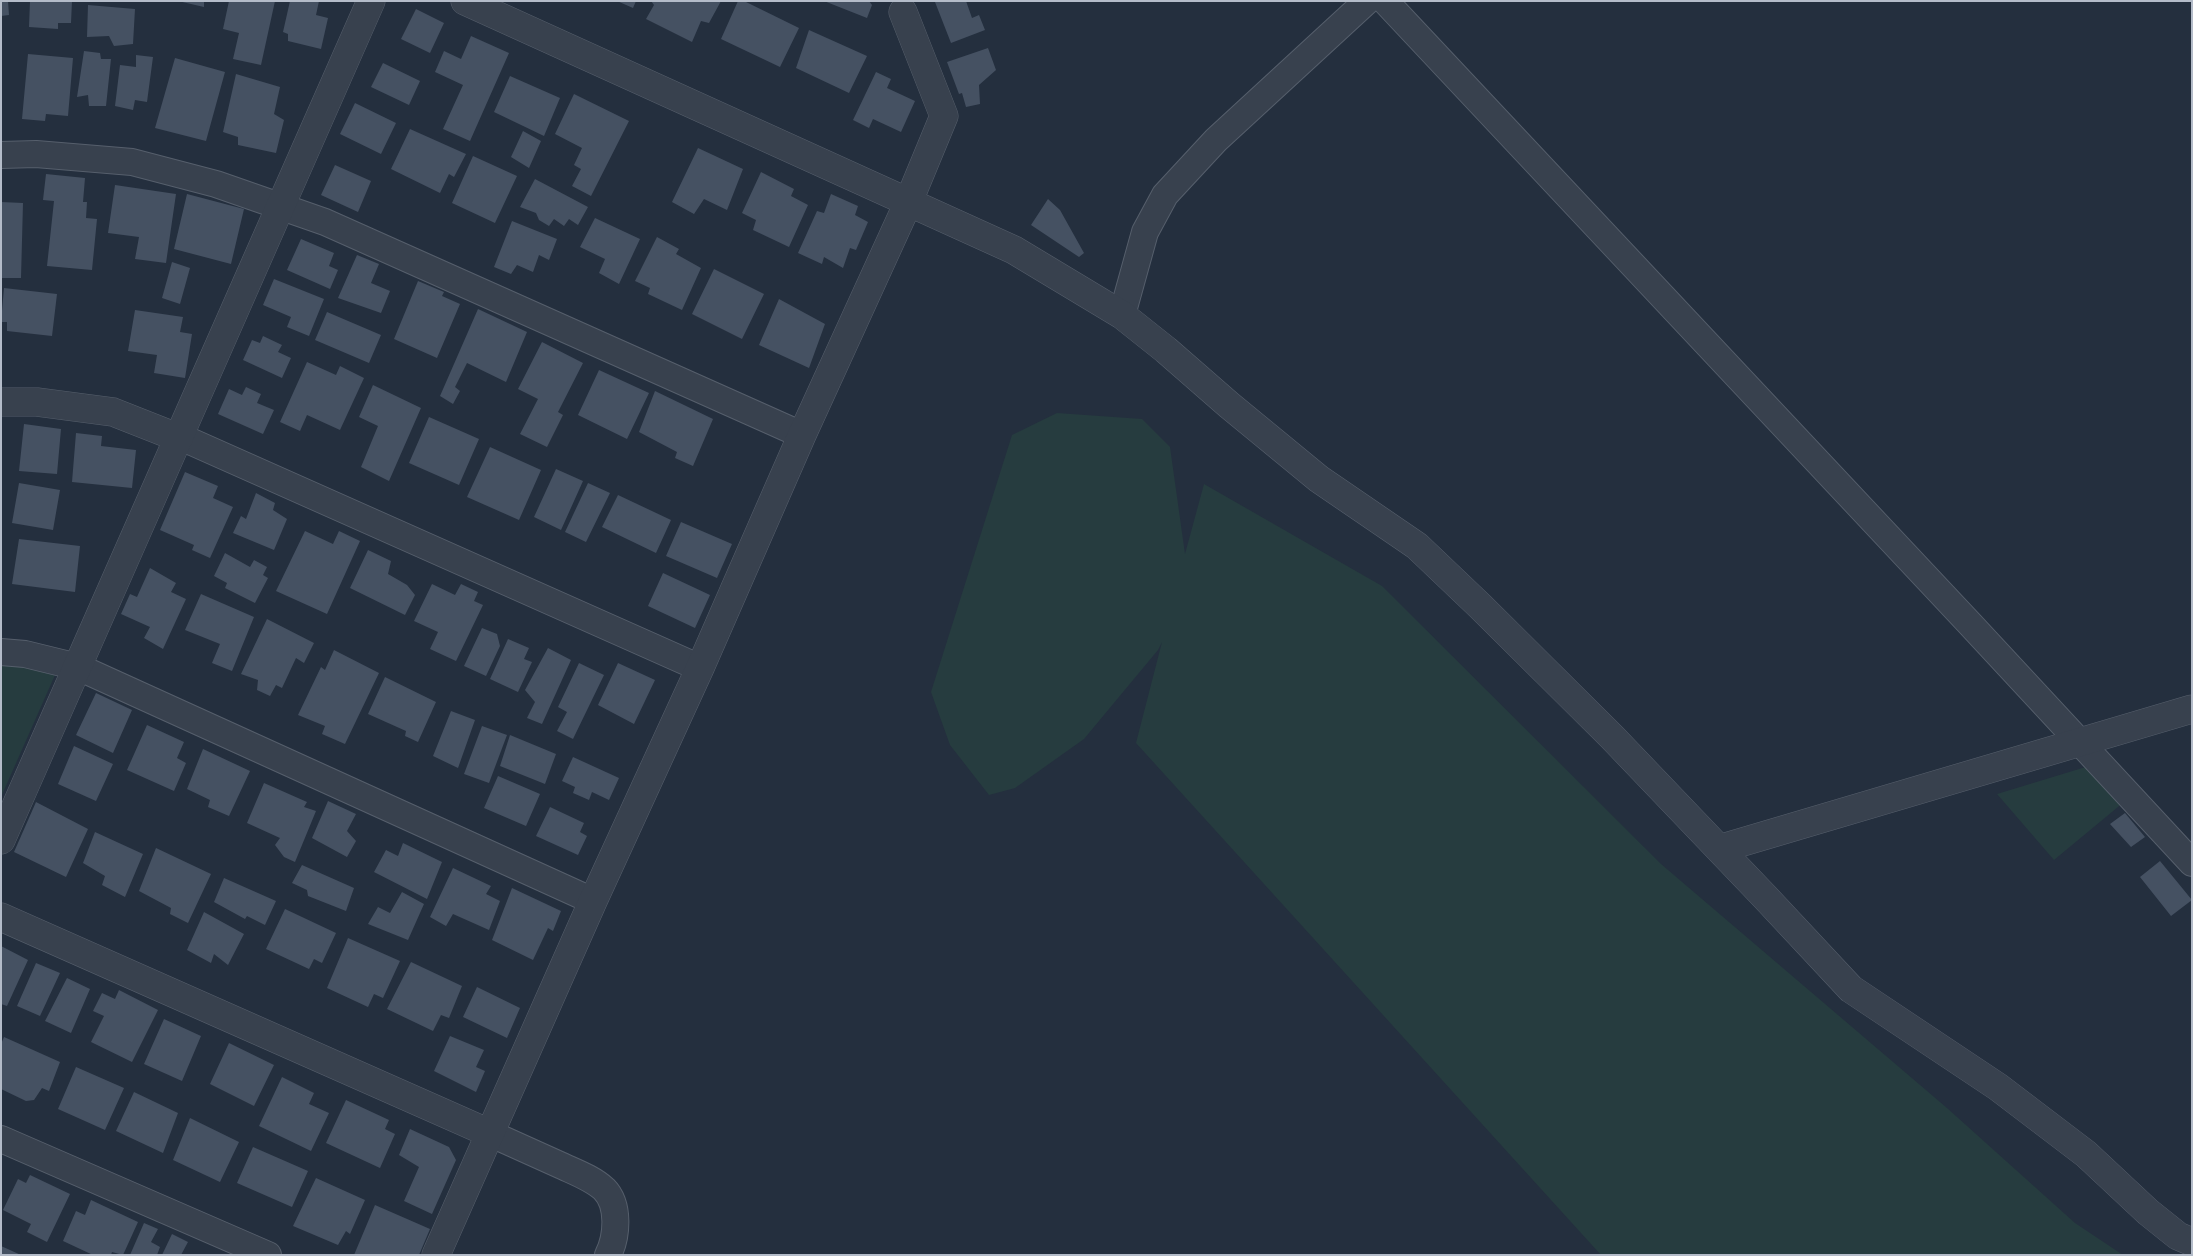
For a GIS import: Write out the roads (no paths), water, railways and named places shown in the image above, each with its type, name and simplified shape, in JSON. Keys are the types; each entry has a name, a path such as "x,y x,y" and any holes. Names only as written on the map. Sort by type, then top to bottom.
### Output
{"street":[{"path":"1,840 371,1"},
{"path":"466,1 1014,250 1092,295 1122,315 1319,478 1417,546 1605,730 1719,848 1851,990 1998,1087 2086,1154 2148,1212 2178,1236 2192,1242"},
{"path":"1122,315 1145,232 1165,195 1216,140 1367,1"},
{"path":"1385,1 2192,864"},
{"path":"436,1255 489,1133 700,668 802,435 908,202 944,116 901,6"},
{"path":"1,155 36,154 132,162 216,184 281,205 325,222 802,435"},
{"path":"1,402 37,402 113,412 192,442 700,668"},
{"path":"1,652 25,654 78,667 593,901"},
{"path":"1719,848 2081,744 2192,709"},
{"path":"1,917 590,1179 605,1190 613,1206 614,1242 608,1255"},
{"path":"1,1139 268,1255"}]}
